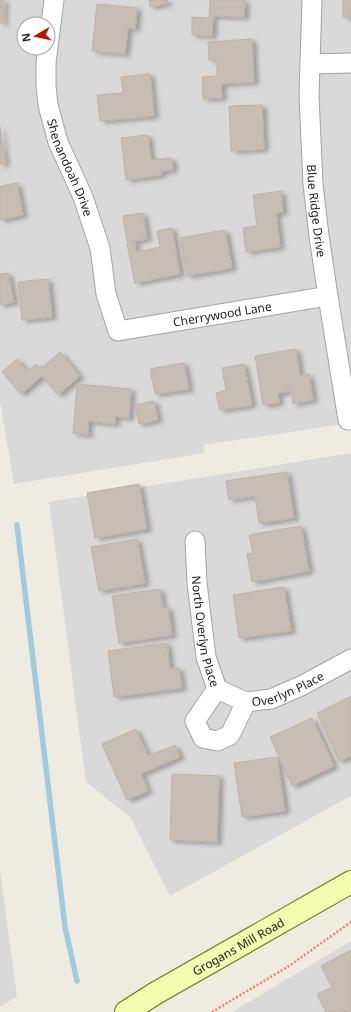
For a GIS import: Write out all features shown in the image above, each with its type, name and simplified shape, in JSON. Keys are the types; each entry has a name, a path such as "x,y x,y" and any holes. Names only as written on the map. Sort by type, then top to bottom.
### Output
{"street":[{"name":"Shenandoah Drive","path":"54,0 46,63 48,105 58,142 83,197 100,248 106,294 118,331"},
{"name":"Blue Ridge Drive","path":"312,0 309,96 313,184 319,236 348,420"},
{"path":"310,64 351,63"},
{"name":"Cherrywood Lane","path":"118,331 328,296"},
{"name":"North Overlyn Place","path":"195,541 197,583 206,657 217,689 246,702"},
{"name":"Overlyn Place","path":"217,689 195,721 202,738 217,741 230,735 246,702 271,699 301,686 351,659"},
{"name":"Grogans Mill Road","path":"126,1012 156,993 351,882"}],"path":[{"path":"212,1012 289,966 351,922"}],"shaded area":[{"path":"0,0 351,0 351,423 203,445 204,453 14,484 0,401"},
{"path":"351,453 351,796 170,896 130,817 86,782 49,502"},
{"path":"0,871 17,996 0,1007"},
{"path":"351,941 351,1012 232,1012"}],"building":[{"path":"0,0 4,0 3,23 0,23"},
{"path":"149,0 167,0 168,3 150,7"},
{"path":"210,0 245,0 244,17 213,16 212,36 192,35 192,17 209,18"},
{"path":"343,0 351,0 351,17 343,17"},
{"path":"97,4 137,8 135,29 128,28 125,54 92,51"},
{"path":"252,39 254,82 221,84 222,98 203,99 202,77 217,76 217,60 209,60 208,42"},
{"path":"150,74 154,116 100,121 97,95 123,93 121,77"},
{"path":"262,105 264,149 231,151 229,106"},
{"path":"0,127 5,164 0,164"},
{"path":"148,135 151,160 172,158 173,170 161,171 162,175 126,180 121,138"},
{"path":"17,183 23,215 0,220 0,186"},
{"path":"281,191 283,212 276,213 280,247 246,252 243,228 257,226 253,195"},
{"path":"143,213 147,239 127,242 123,216"},
{"path":"172,228 180,274 135,283 127,244 135,242 136,252 160,247 157,231"},
{"path":"225,230 232,268 187,276 180,238"},
{"path":"8,273 14,302 0,305 0,274"},
{"path":"48,279 52,317 22,320 18,282"},
{"path":"296,349 300,376 309,374 313,400 293,404 291,391 278,393 279,403 263,405 255,356"},
{"path":"60,352 80,376 58,395 42,376 21,394 2,372 17,359 27,371 36,364 40,369"},
{"path":"184,363 189,389 155,394 150,369"},
{"path":"244,364 252,405 220,410 216,393 226,391 222,368"},
{"path":"77,384 131,389 129,418 115,416 115,424 88,421 88,435 73,433"},
{"path":"154,401 158,420 139,424 135,405"},
{"path":"287,472 294,518 259,523 255,496 229,500 226,481"},
{"path":"139,484 147,529 95,538 87,493"},
{"path":"301,526 309,571 252,582 247,554 253,553 249,535"},
{"path":"137,539 145,583 99,591 91,547"},
{"path":"284,587 291,631 239,638 233,595"},
{"path":"160,589 163,608 168,607 172,635 119,643 112,596"},
{"path":"167,643 170,669 179,668 182,688 114,697 108,651"},
{"path":"351,696 351,756 339,761 317,713"},
{"path":"312,718 334,766 292,786 270,737"},
{"path":"136,729 148,756 175,745 180,757 141,774 148,791 127,800 102,744"},
{"path":"277,757 285,811 242,817 234,763"},
{"path":"172,774 219,776 217,842 170,840"},
{"path":"351,950 351,1012 346,1012 345,1010 341,1012 326,1012 317,994 332,987 321,966"}],"waterway":[{"path":"17,525 65,927 77,981"}]}
